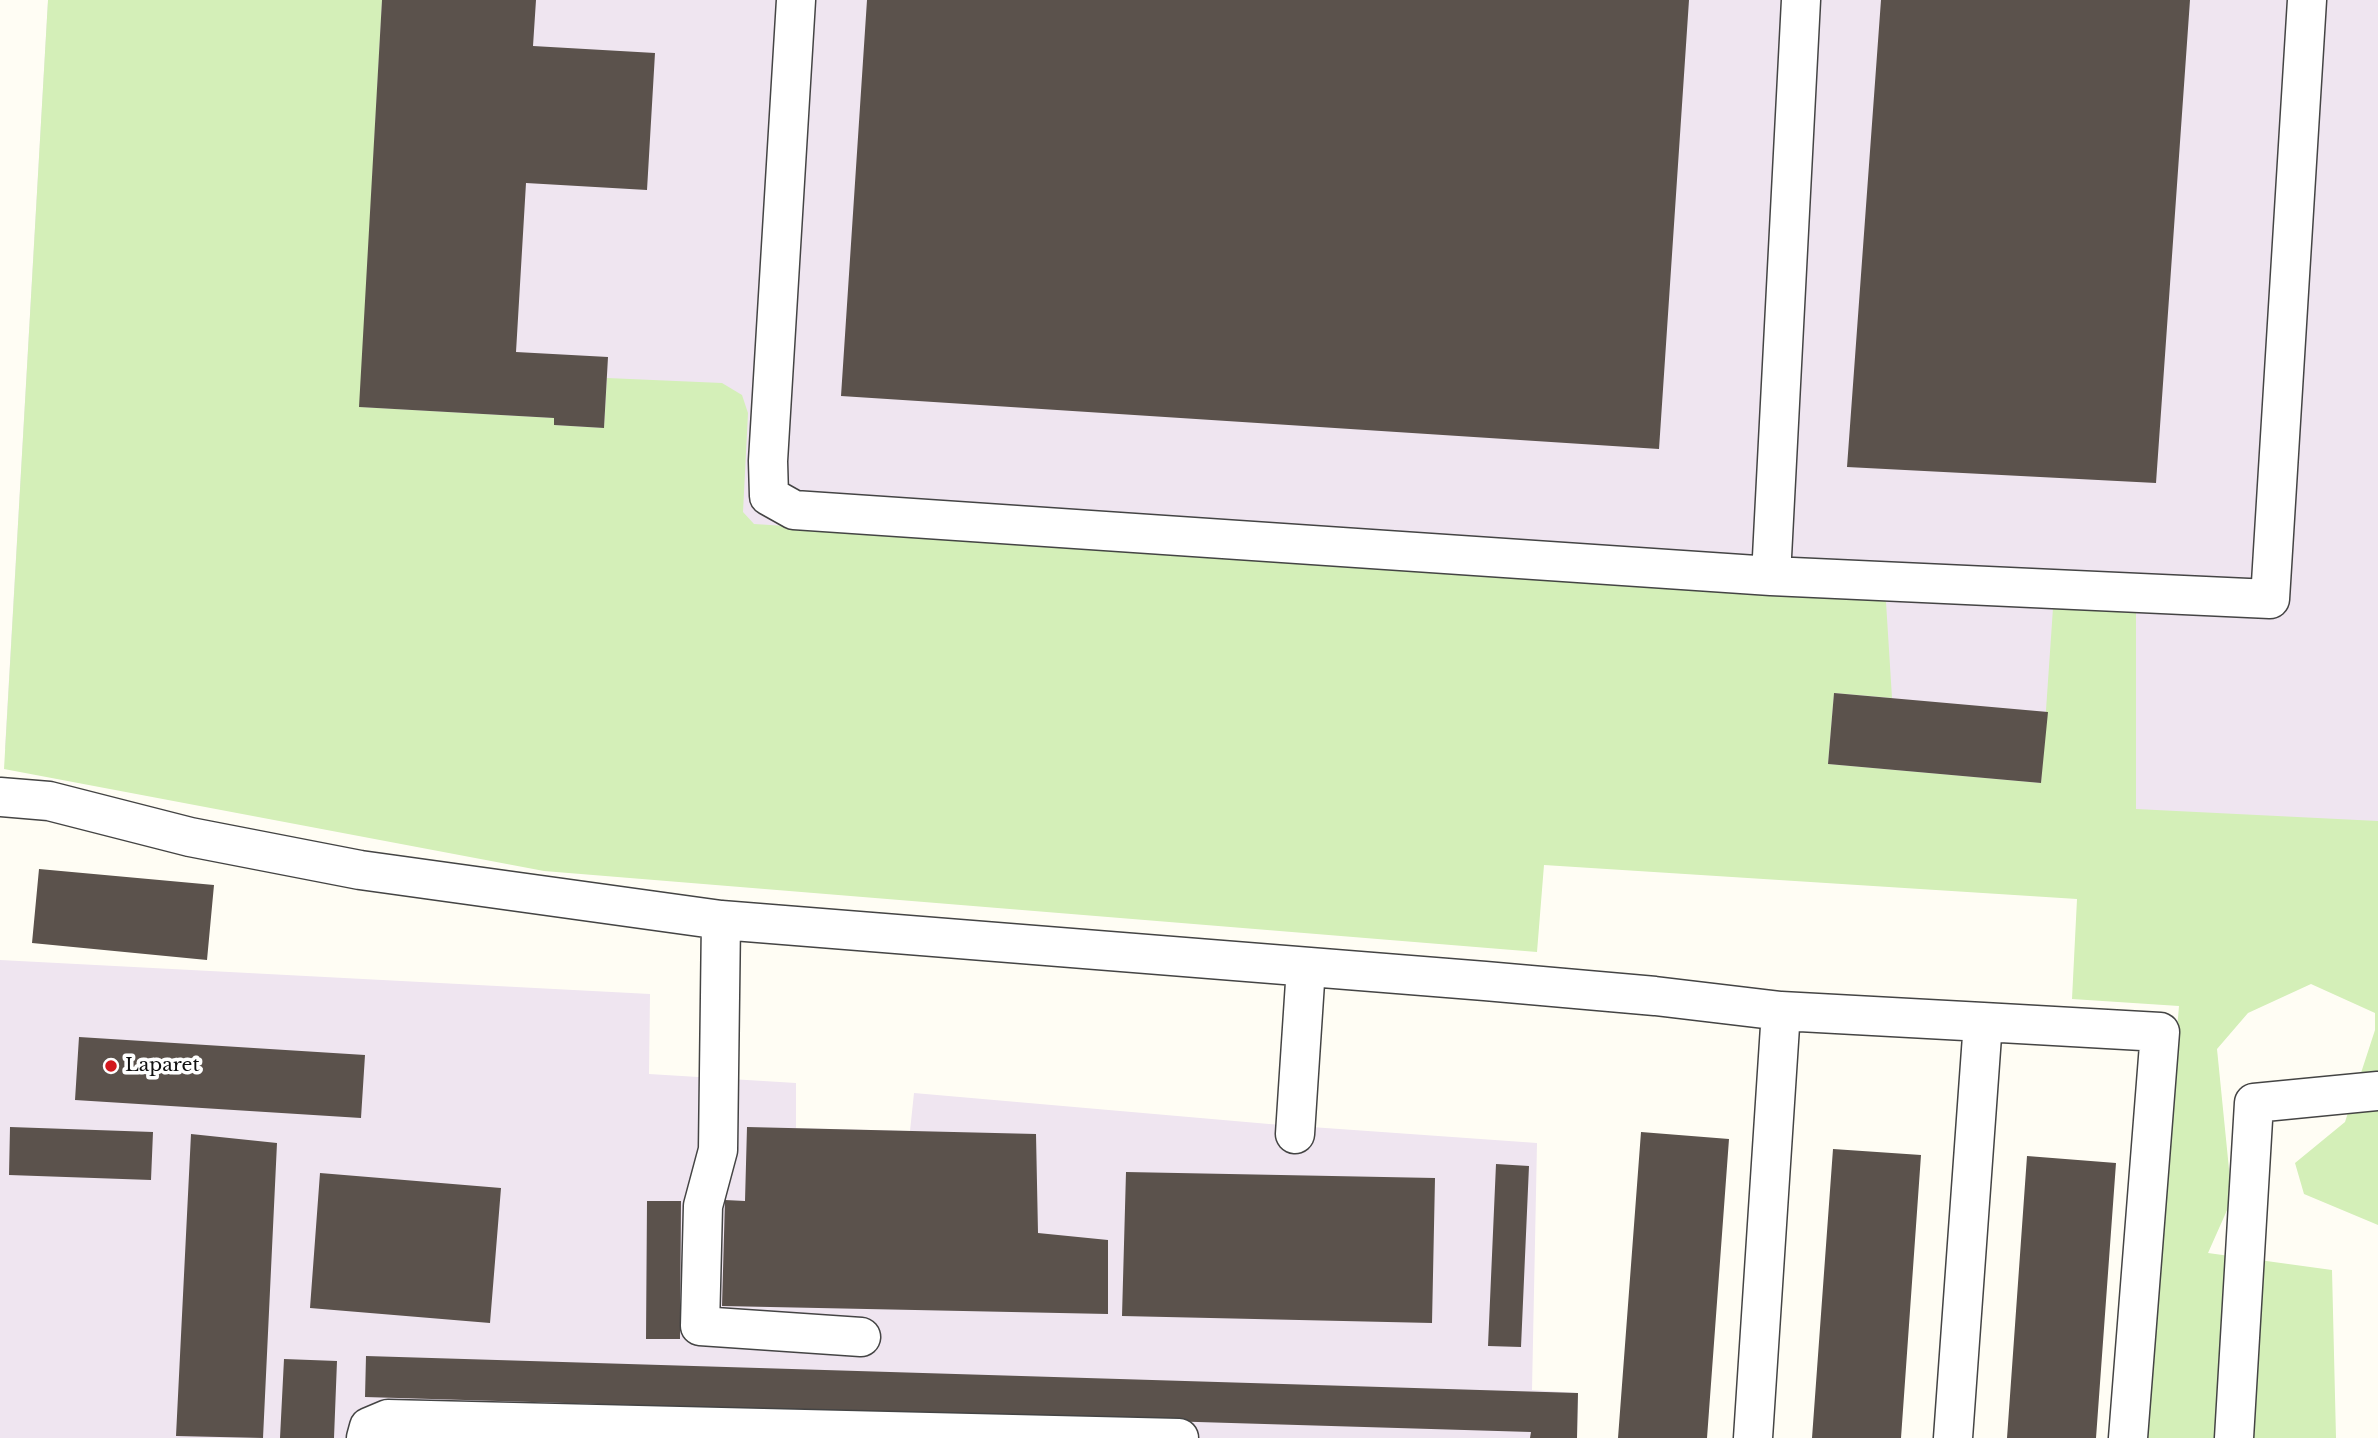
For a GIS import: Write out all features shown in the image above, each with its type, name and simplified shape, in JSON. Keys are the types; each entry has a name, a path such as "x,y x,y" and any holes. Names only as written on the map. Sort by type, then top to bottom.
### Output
{"lane":[{"path":"796,0 768,461 769,496 794,510 1771,576 2270,599 2307,0"},
{"path":"1771,576 1801,0"},
{"path":"0,797 48,801 190,837 360,870 721,920 1655,996 1782,1012 2160,1032 2128,1438"},
{"path":"721,920 718,1150 703,1206 700,1326 861,1337"},
{"path":"1295,1134 1306,967"},
{"path":"1752,1438 1782,1012"},
{"path":"1953,1438 1983,1022"},
{"path":"2234,1438 2254,1103 2378,1091"},
{"path":"366,1438 369,1427 388,1419 950,1435 1179,1438"}],"shaded area":[{"path":"48,0 2378,0 2378,908 5,749"},
{"path":"0,960 650,994 649,1074 796,1083 796,1128 910,1131 914,1093 1269,1124 1537,1143 1532,1390 1578,1393 1577,1438 0,1438"}],"green space":[{"path":"48,0 382,0 360,407 554,418 554,425 604,428 607,378 722,383 742,395 748,413 743,512 754,524 1875,594 1886,602 1892,698 1834,693 1828,764 2041,783 2053,608 2136,613 2136,809 2378,821 2378,1225 2304,1194 2295,1163 2345,1122 2375,1030 2375,1013 2311,984 2248,1013 2217,1049 2232,1199 2208,1253 2332,1270 2336,1438 2141,1438 2179,1006 2072,999 2077,899 1544,865 1537,952 544,871 4,769"}],"building":[{"path":"382,0 536,0 533,46 655,53 647,190 526,183 516,352 608,357 604,428 554,425 554,418 359,407"},
{"path":"867,0 1689,0 1659,449 841,396"},
{"path":"1881,0 2190,0 2156,483 1847,467"},
{"path":"1834,693 2048,712 2041,783 1828,764"},
{"path":"39,869 214,885 207,960 32,943"},
{"path":"79,1037 365,1055 361,1118 75,1100"},
{"path":"10,1127 153,1132 151,1180 9,1175"},
{"path":"747,1127 1036,1134 1038,1233 1108,1240 1108,1314 722,1306 725,1200 745,1201"},
{"path":"1641,1132 1729,1139 1707,1438 1618,1438"},
{"path":"191,1134 277,1143 263,1438 176,1436"},
{"path":"1833,1149 1921,1155 1901,1438 1812,1438"},
{"path":"2027,1156 2116,1163 2096,1438 2007,1438"},
{"path":"1496,1164 1529,1166 1521,1347 1488,1346"},
{"path":"1126,1172 1435,1178 1432,1323 1122,1316"},
{"path":"320,1173 501,1188 490,1323 310,1308"},
{"path":"647,1201 681,1201 680,1339 646,1339"},
{"path":"366,1356 1578,1393 1577,1438 1530,1438 1531,1432 365,1397"},
{"path":"284,1359 337,1361 334,1438 280,1438"}],"place":[{"name":"Laparet","path":"111,1066"}]}
